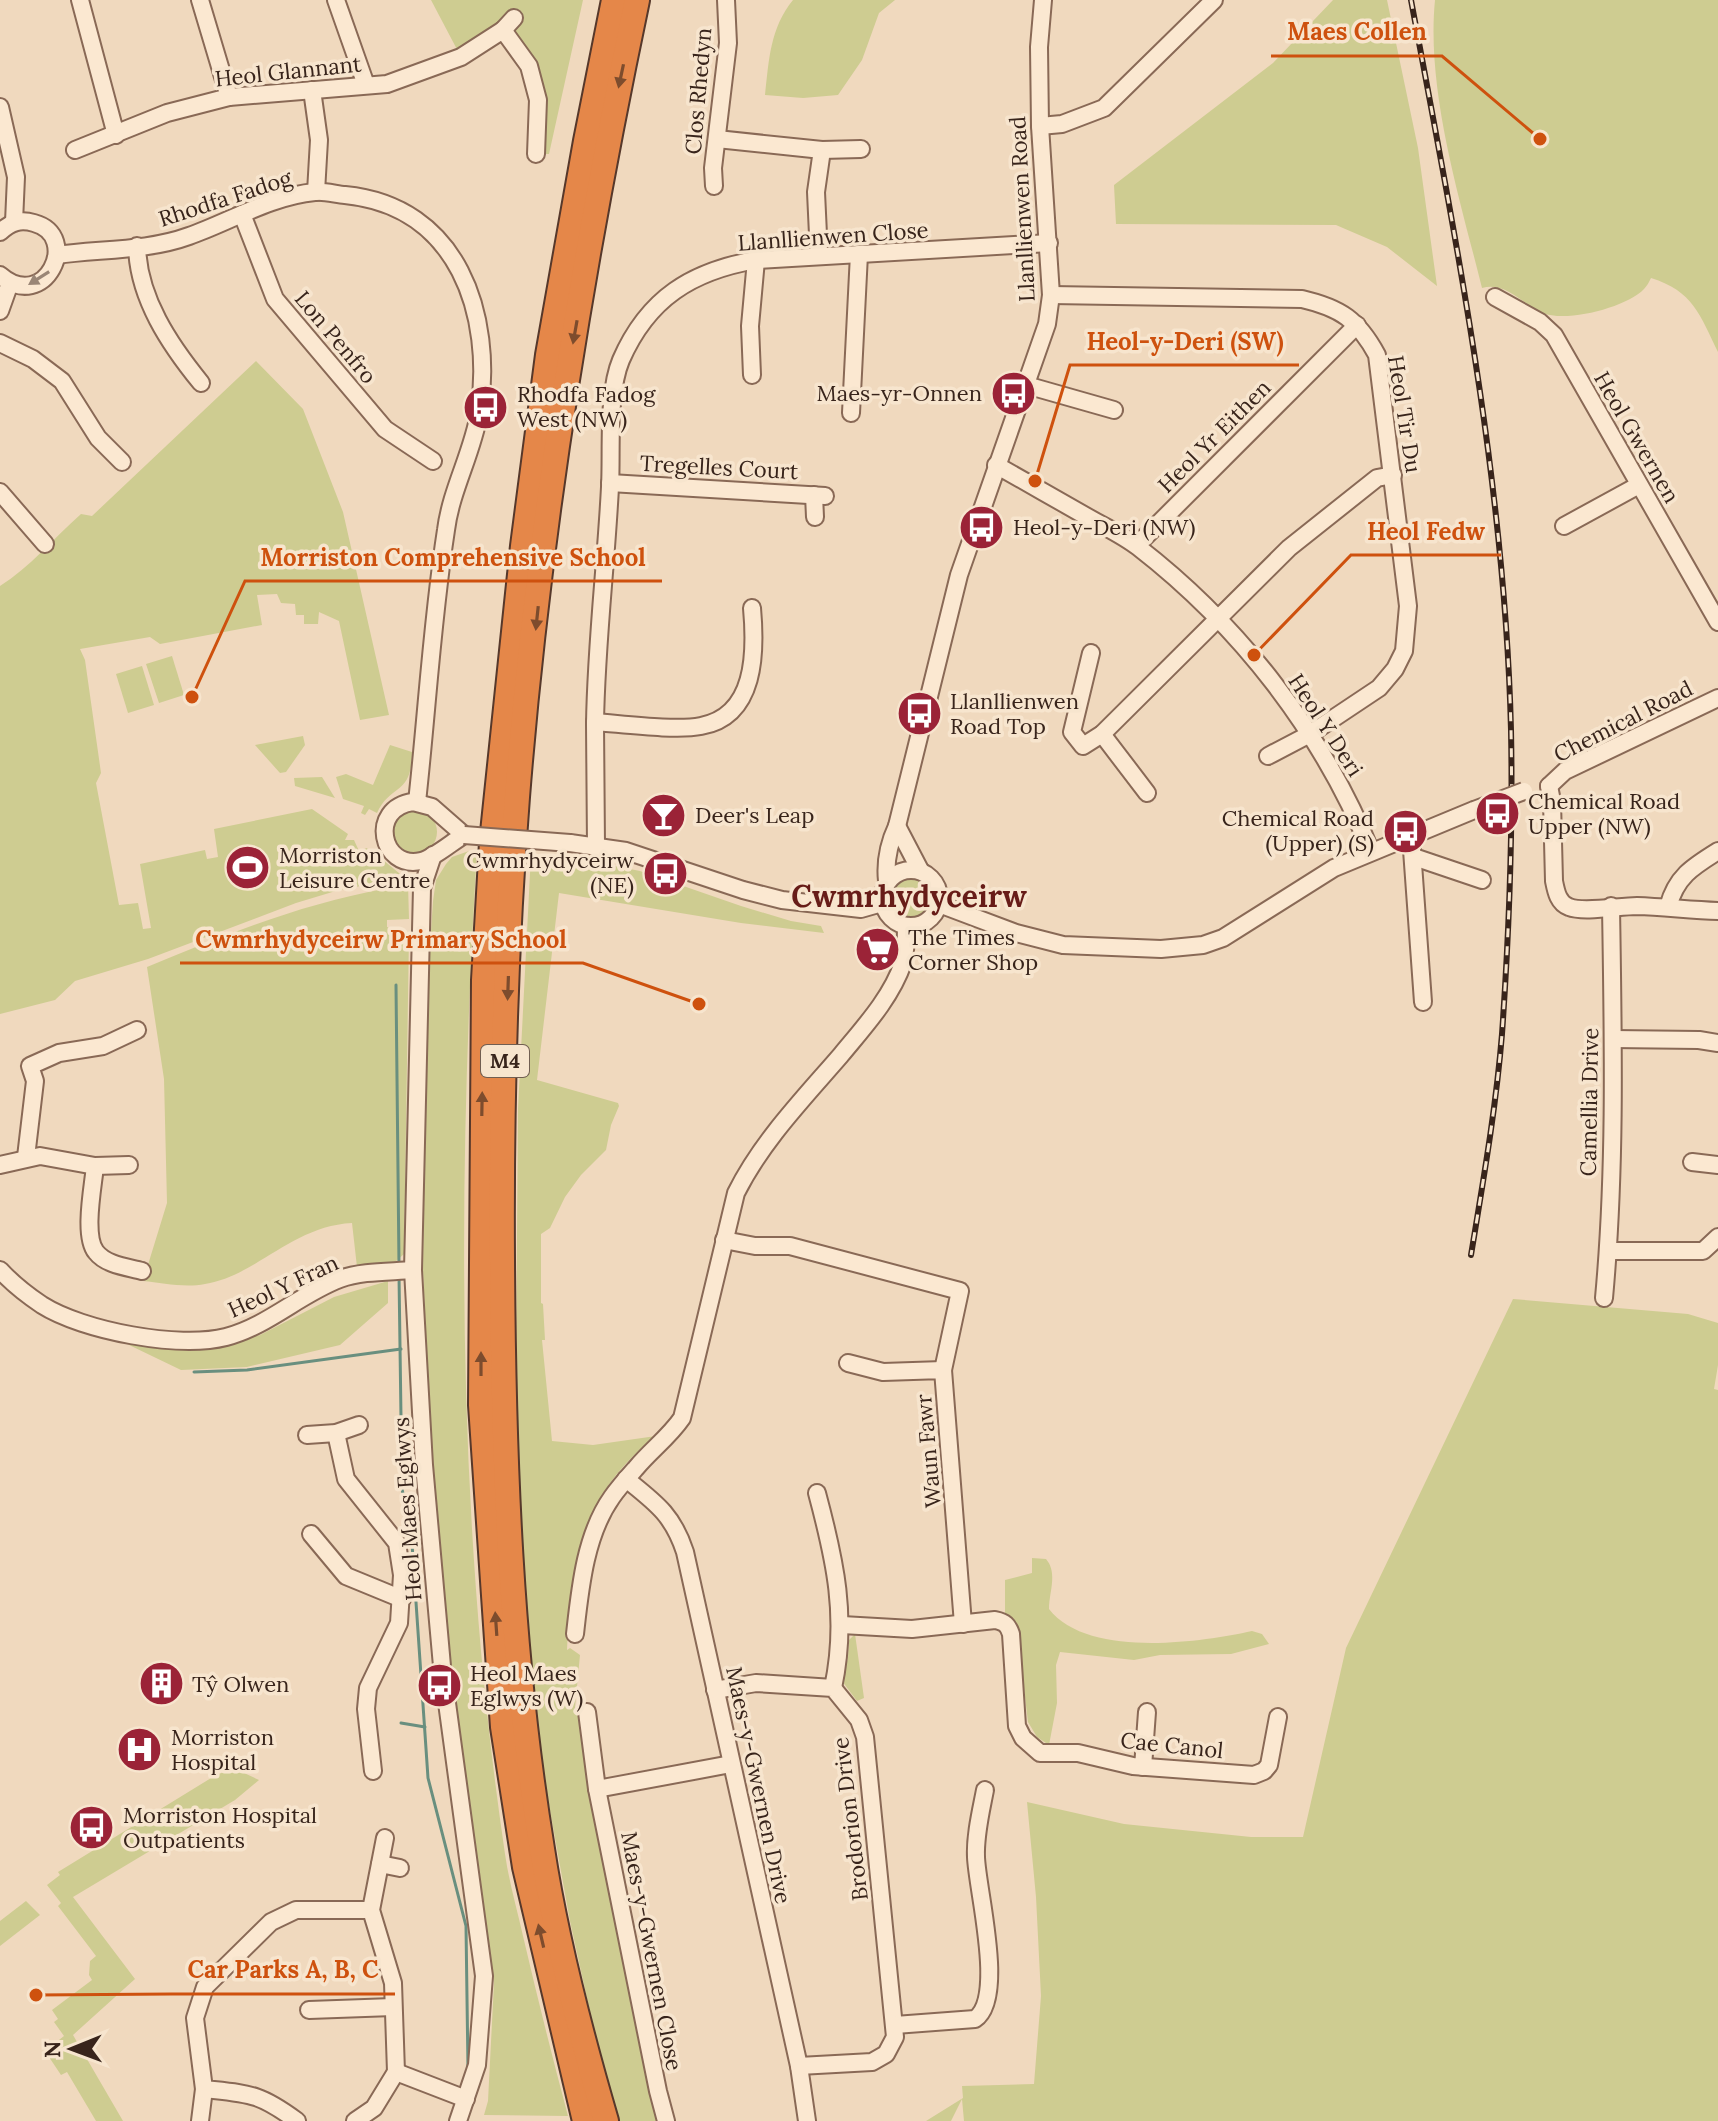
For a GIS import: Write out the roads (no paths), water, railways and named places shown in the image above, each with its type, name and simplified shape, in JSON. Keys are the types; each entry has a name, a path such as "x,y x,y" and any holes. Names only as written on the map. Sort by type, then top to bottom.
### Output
{"highway":[{"name":"M4","path":"585,2121 525,1867 503,1727 481,1405 484,980 492,842 523,546 548,355 614,0"},
{"name":"M4","path":"606,2121 579,2026 542,1852 524,1722 514,1615 502,1398 501,1169 517,796 544,546 572,349 611,120 637,0"}],"street":[{"path":"80,0 116,135"},
{"path":"200,0 229,97"},
{"path":"336,0 366,85"},
{"name":"Clos Rhedyn","path":"714,186 728,43 726,0"},
{"name":"Llanllienwen Road","path":"887,881 891,839 897,826 959,575 1047,324 1051,295 1039,62 1043,0"},
{"path":"1040,126 1062,124 1104,108 1206,3"},
{"name":"Heol Glannant","path":"75,150 167,113 229,97 387,84 461,57 508,24 529,66 538,100 536,154"},
{"path":"312,90 319,140 316,192"},
{"path":"0,107 16,177 7,227 25,221 40,224 55,241 57,255 48,275 37,283 26,286 5,279 0,311"},
{"path":"717,139 822,150 861,149"},
{"path":"819,256 816,192 822,150"},
{"name":"Rhodfa Fadog","path":"57,255 188,237 283,199 316,192 360,196 411,214 435,233 449,251 464,279 475,314 480,347 479,412 446,528 417,802"},
{"name":"Lon Penfro","path":"242,214 275,299 385,429 433,461"},
{"name":"Llanllienwen Close","path":"596,846 595,722 613,402 620,362 638,329 683,283 730,265 756,260 1049,243"},
{"path":"137,246 149,302 177,354 201,383"},
{"path":"851,413 859,254"},
{"path":"752,375 747,326 756,260"},
{"name":"Heol Tir Du","path":"1051,295 1302,299 1326,304 1344,313 1357,325 1377,355 1408,606 1404,651 1395,669 1379,688 1310,734 1268,756"},
{"name":"Heol Gwernen","path":"1495,297 1540,322 1554,335 1716,615"},
{"name":"Heol Yr Eithen","path":"1137,545 1357,325"},
{"path":"0,343 33,359 62,381 98,438 122,462"},
{"path":"1026,385 1114,410"},
{"name":"Heol Y Deri","path":"996,465 1137,545 1218,618 1268,675 1328,761 1371,852"},
{"path":"1091,653 1072,732 1083,746 1102,734 1289,548 1377,478 1393,475"},
{"name":"Tregelles Court","path":"610,483 819,495 815,517"},
{"path":"1564,526 1639,485"},
{"path":"0,492 45,544"},
{"path":"595,722 698,727 727,715 746,691 751,677 751,608"},
{"name":"Chemical Road","path":"1549,786 1565,771 1718,698"},
{"path":"1102,734 1147,793"},
{"path":"939,904 1016,933 1063,945 1182,948 1223,938 1324,874 1371,852 1524,791 1549,786 1556,894 1570,908 1668,907 1718,911"},
{"path":"422,888 407,861 390,849 385,837 385,824 396,808 407,803 417,802 432,807 464,835 570,843 626,851 782,900 853,909 882,903"},
{"name":"Heol Maes Eglwys","path":"441,818 444,838 422,888 413,1270 424,1465 442,1666 484,1976 477,2065 458,2121"},
{"path":"897,826 920,870 932,878 939,890 935,914 917,926 906,926 891,918 882,903 883,891 887,881 896,873 907,869 920,870"},
{"path":"407,861 421,861 464,835"},
{"path":"1411,836 1423,1002"},
{"path":"1668,907 1673,890 1692,867 1718,851"},
{"path":"1414,857 1482,880"},
{"name":"Camellia Drive","path":"1604,1298 1609,1251 1613,1039 1611,906"},
{"path":"575,1634 579,1594 593,1537 611,1498 643,1459 672,1434 689,1399 736,1193 772,1135 869,1022 886,996 904,960 906,926"},
{"path":"26,1157 35,1081 30,1066 59,1053 103,1046 137,1030"},
{"path":"1613,1039 1718,1043"},
{"path":"0,1165 26,1157 58,1158 95,1166 129,1165"},
{"path":"1692,1162 1718,1165"},
{"path":"95,1166 89,1240 97,1255 115,1264 142,1271"},
{"path":"1609,1251 1703,1251 1718,1237"},
{"path":"724,1240 755,1246 790,1246 960,1291 943,1370"},
{"name":"Heol Y Fran","path":"0,1270 44,1306 95,1327 162,1339 196,1341 225,1337 252,1327 344,1278 413,1270"},
{"name":"Waun Fawr","path":"848,1363 883,1372 943,1370 963,1624"},
{"path":"307,1435 336,1433 359,1425"},
{"path":"336,1433 346,1479 397,1543 402,1599 399,1623 368,1688 366,1709 373,1771"},
{"name":"Maes-y-Gwernen Drive","path":"626,1479 659,1506 678,1531 685,1552 799,2066 807,2121"},
{"path":"715,1690 756,1683 833,1688 842,1625 836,1566 817,1493"},
{"path":"311,1534 346,1576 402,1599"},
{"name":"Cae Canol","path":"963,1624 995,1620 1009,1626 1017,1726 1023,1738 1040,1753 1078,1753 1143,1767 1259,1773 1269,1765 1272,1757 1278,1717"},
{"path":"842,1625 912,1629 963,1624"},
{"name":"Brodorion Drive","path":"833,1688 859,1720 865,1737 895,2025"},
{"name":"Maes-y-Gwernen Close","path":"587,1712 597,1789 666,2121"},
{"path":"1143,1767 1147,1712"},
{"path":"597,1789 731,1764"},
{"path":"799,2066 879,2059 891,2048 895,2025 975,2019 985,2008 988,1995 988,1936 976,1856 985,1790"},
{"path":"355,2121 374,2108 396,2072 393,1983 371,1910 385,1838"},
{"path":"380,1864 400,1868"},
{"path":"200,2121 204,2089 195,2018 205,1987 271,1922 296,1910 371,1910"},
{"path":"309,2010 393,2007"},
{"path":"334,2027 335,2009"},
{"path":"396,2072 466,2099"},
{"path":"204,2089 254,2094 297,2121"}],"waterway":[{"path":"396,985 399,1264"},
{"path":"399,1275 402,1489 411,1529 428,1778 466,1926 468,2069"},
{"path":"194,1372 247,1370 401,1349"},
{"path":"401,1723 425,1727"}],"railway":[{"path":"1411,0 1476,363 1489,454 1507,638 1511,806 1502,1034 1489,1145 1471,1255"}],"place":[{"name":"Maes Collen","path":"1540,139"},
{"name":"Maes-yr-Onnen","path":"1013,393"},
{"name":"Rhodfa Fadog West (NW)","path":"486,407"},
{"name":"Heol-y-Deri (SW)","path":"1035,481"},
{"name":"Heol-y-Deri (NW)","path":"982,527"},
{"name":"Heol Fedw","path":"1254,655"},
{"name":"Morriston Comprehensive School","path":"192,697"},
{"name":"Llanllienwen Road Top","path":"919,714"},
{"name":"Chemical Road Upper (NW)","path":"1497,814"},
{"name":"Deer's Leap","path":"664,815"},
{"name":"Chemical Road (Upper) (S)","path":"1405,831"},
{"name":"Morriston Leisure Centre","path":"248,868"},
{"name":"Cwmrhydyceirw (NE)","path":"665,873"},
{"name":"The Times Corner Shop","path":"877,950"},
{"name":"Cwmrhydyceirw Primary School","path":"699,1004"},
{"name":"Tŷ Olwen","path":"161,1684"},
{"name":"Heol Maes Eglwys (W)","path":"439,1686"},
{"name":"Morriston Hospital","path":"140,1750"},
{"name":"Morriston Hospital Outpatients","path":"92,1828"},
{"name":"Car Parks A, B, C","path":"36,1995"}],"district":[{"name":"Cwmrhydyceirw","path":"909,897"}]}
